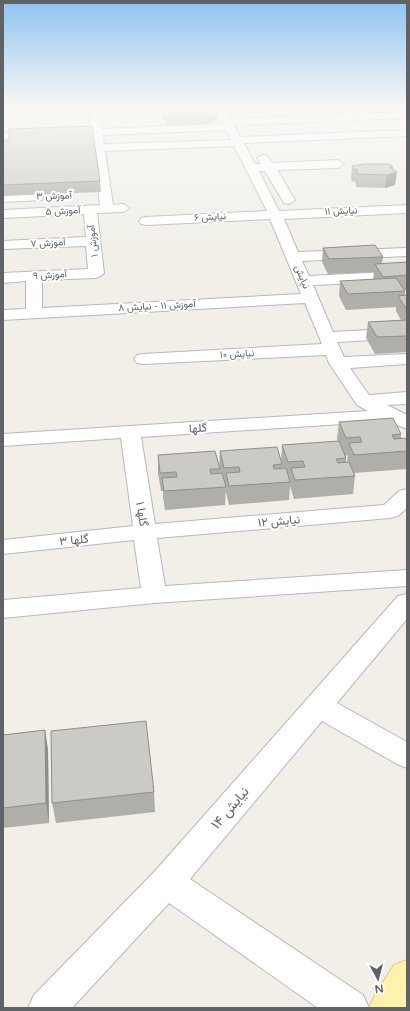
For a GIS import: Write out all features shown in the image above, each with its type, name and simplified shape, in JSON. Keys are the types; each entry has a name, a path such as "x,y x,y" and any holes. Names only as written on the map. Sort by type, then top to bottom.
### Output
{"main road":[{"path":"388,1008 407,978"}],"street":[{"path":"99,154 107,209"},
{"name":"نیایش","path":"244,154 274,214 333,350 364,401 400,419"},
{"path":"266,163 289,200"},
{"path":"251,168 266,163 338,164"},
{"name":"آموزش ۳","path":"90,195 104,194"},
{"name":"آموزش ۳","path":"3,198 46,197"},
{"path":"186,205 191,219"},
{"name":"آموزش ۵","path":"3,214 123,208"},
{"name":"نیایش ۱۱","path":"274,214 407,209"},
{"name":"آموزش ۱","path":"90,210 96,273"},
{"name":"نیایش ۶","path":"146,221 274,214"},
{"name":"آموزش ۷","path":"3,245 94,241"},
{"path":"293,257 407,252"},
{"name":"آموزش ۹","path":"3,278 96,273"},
{"path":"34,276 34,313"},
{"path":"304,281 407,276"},
{"name":"آموزش ۱۱ - نیایش ۸","path":"3,315 311,298"},
{"path":"333,350 407,332"},
{"path":"333,350 407,359"},
{"name":"نیایش ۱۰","path":"143,359 333,350"},
{"path":"364,401 407,398"},
{"name":"گلها","path":"3,440 130,432 400,419"},
{"name":"گلها ۱","path":"130,432 154,595"},
{"name":"نیایش ۱۲","path":"145,532 390,511 407,496"},
{"name":"گلها ۳","path":"3,547 145,532"},
{"path":"3,609 154,595 407,578"},
{"name":"نیایش ۱۴","path":"47,1008 167,882 317,705 407,602"},
{"path":"317,705 407,756"},
{"path":"167,882 350,1008"}],"building":[{"path":"3,154 96,154 100,181 3,185"},
{"path":"364,164 388,164 391,165 393,167 390,167 397,172 387,175 357,174 357,169 353,169 352,166"},
{"path":"375,245 383,257 329,259 323,248"},
{"path":"407,262 407,275 383,277 375,264"},
{"path":"396,278 405,291 348,294 340,281"},
{"path":"407,295 407,310 398,296"},
{"path":"407,320 407,336 377,337 368,322"},
{"path":"393,418 401,434 392,435 394,439 405,438 407,442 407,451 354,455 349,443 362,442 360,437 346,438 339,422"},
{"path":"339,441 346,458 336,459 338,463 349,462 355,476 295,480 291,468 305,467 303,461 288,462 282,445"},
{"path":"277,447 282,464 273,465 274,469 286,468 290,482 229,486 226,473 240,472 239,467 224,468 220,451"},
{"path":"215,451 220,469 210,469 211,474 222,473 226,487 164,491 162,478 177,477 176,472 160,473 158,455"},
{"path":"146,721 154,792 52,803 51,731"},
{"path":"45,730 46,803 3,808 3,735"}]}
